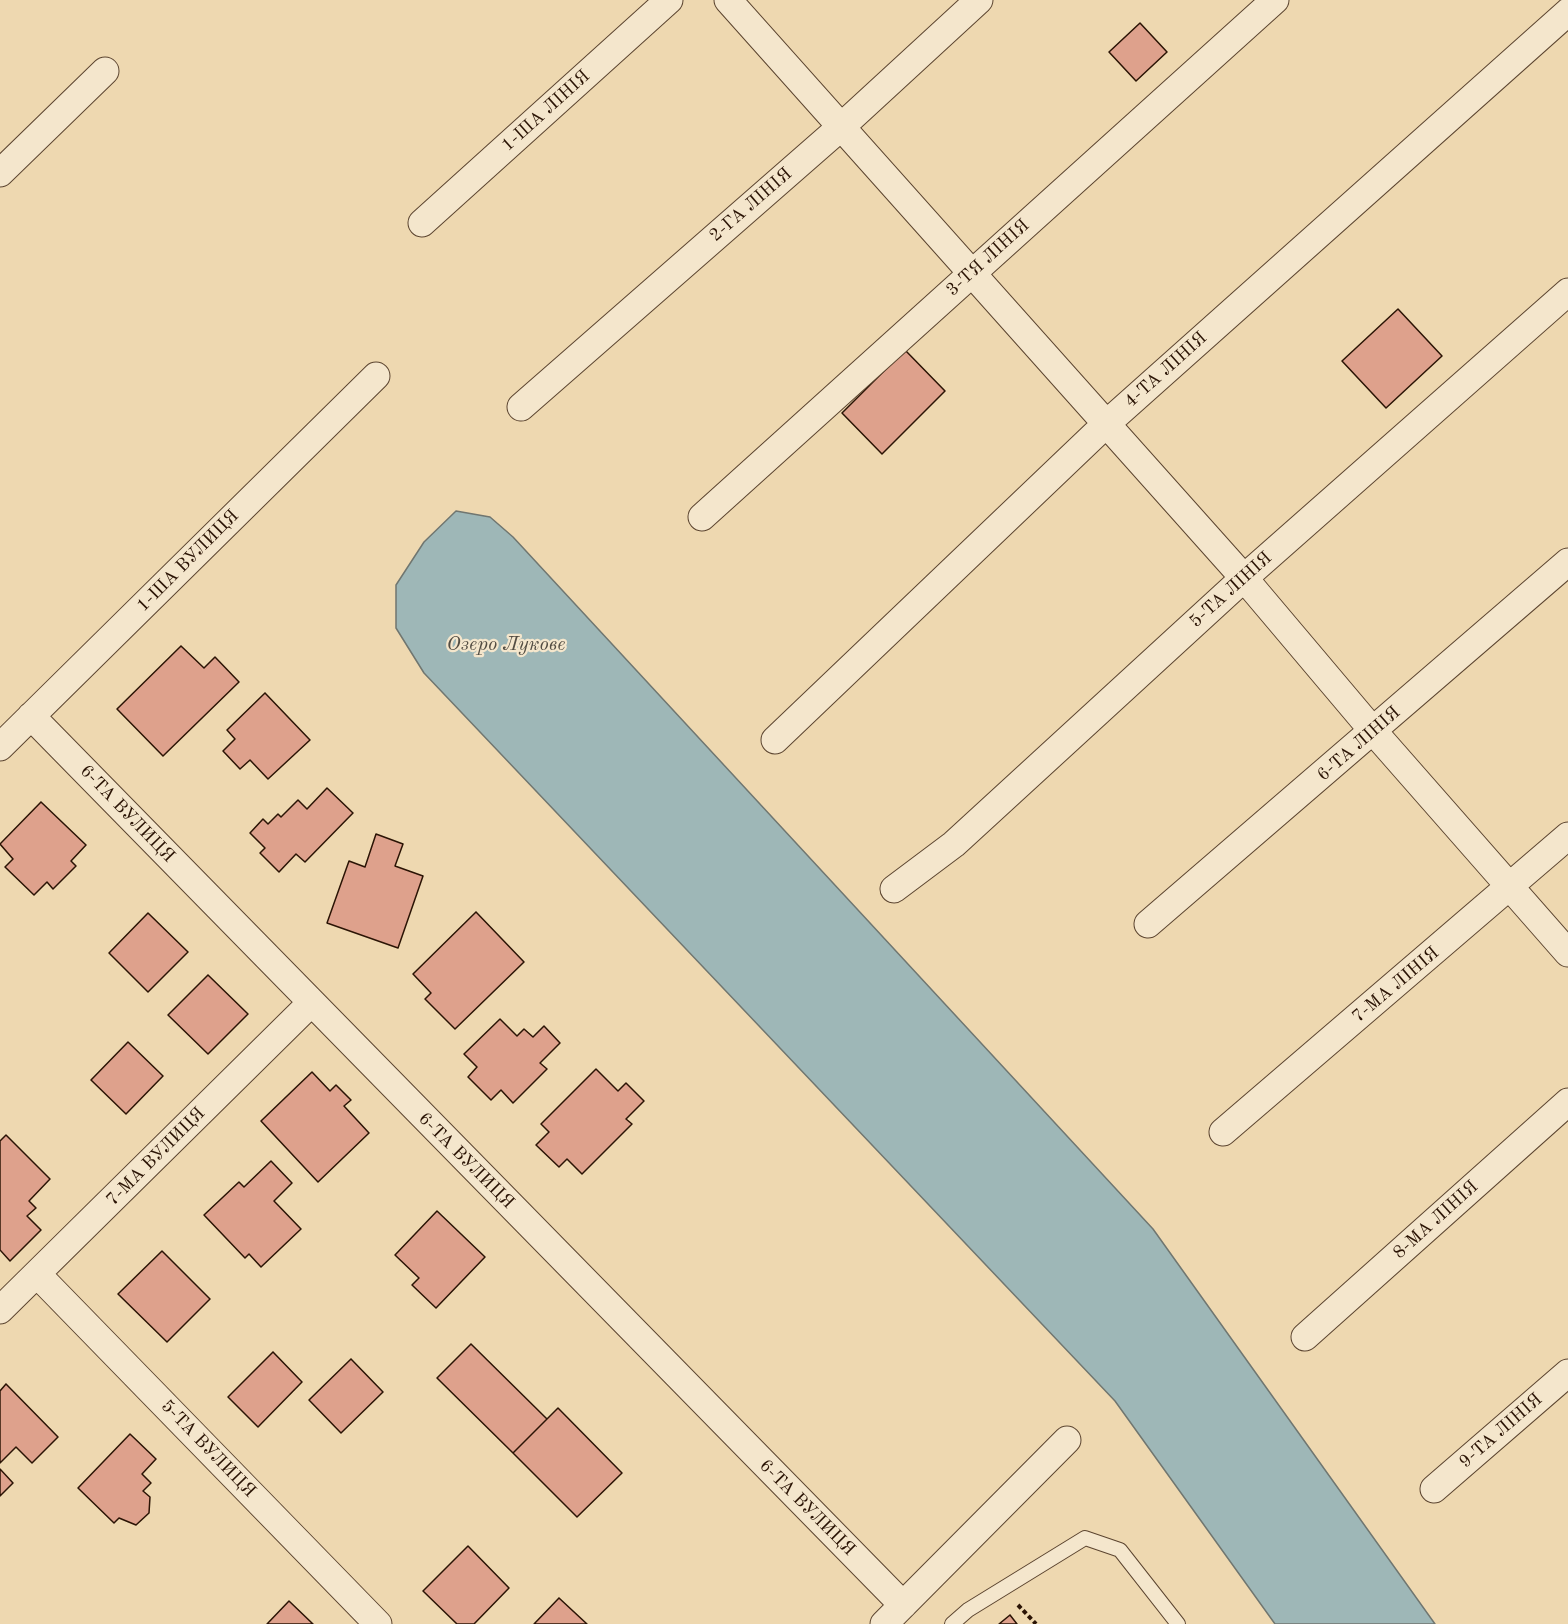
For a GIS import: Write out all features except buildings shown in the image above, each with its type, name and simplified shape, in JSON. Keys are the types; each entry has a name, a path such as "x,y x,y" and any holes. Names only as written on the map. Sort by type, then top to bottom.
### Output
{"street":[{"name":"1-ША ЛІНІЯ","path":"422,223 669,0"},
{"path":"728,0 970,274 1244,578 1374,732 1568,952"},
{"name":"2-ГА ЛІНІЯ","path":"520,407 841,127 979,0"},
{"name":"3-ТЯ ЛІНІЯ","path":"702,517 1275,0"},
{"name":"4-ТА ЛІНІЯ","path":"775,740 1105,425 1568,12"},
{"path":"0,173 105,71"},
{"name":"5-ТА ЛІНІЯ","path":"894,889 954,844 1244,578 1568,292"},
{"name":"1-ША ВУЛИЦЯ","path":"0,747 376,376"},
{"name":"6-ТА ЛІНІЯ","path":"1148,924 1374,732 1568,562"},
{"name":"6-ТА ВУЛИЦЯ","path":"31,716 903,1605"},
{"name":"7-МА ЛІНІЯ","path":"1223,1132 1568,836"},
{"name":"7-МА ВУЛИЦЯ","path":"0,1310 311,1003"},
{"name":"8-МА ЛІНІЯ","path":"1305,1337 1568,1102"},
{"name":"5-ТА ВУЛИЦЯ","path":"37,1274 378,1624"},
{"name":"9-ТА ЛІНІЯ","path":"1434,1489 1568,1373"},
{"path":"884,1624 1067,1440"}],"lane":[{"path":"952,1624 968,1610 1085,1538 1120,1550 1178,1624"}],"water":[{"name":"Озеро Лукове","path":"456,511 490,517 513,537 1153,1229 1435,1624 1275,1624 1115,1401 424,673 396,628 396,585 424,542"}]}
